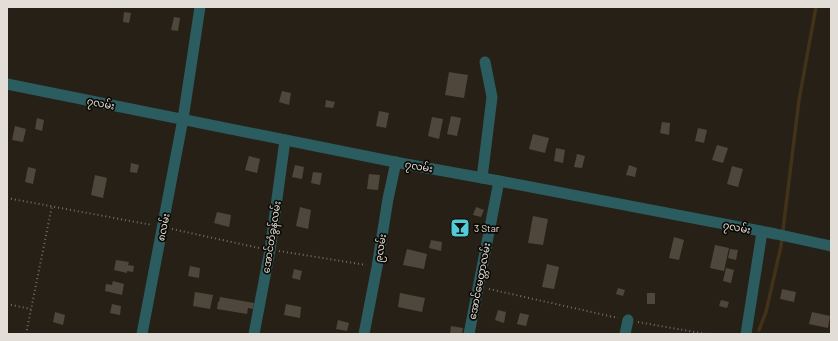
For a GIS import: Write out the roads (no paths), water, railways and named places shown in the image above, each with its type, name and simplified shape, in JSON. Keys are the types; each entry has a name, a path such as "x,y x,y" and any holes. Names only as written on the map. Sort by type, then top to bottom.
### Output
{"street":[{"name":"၈လမ်း","path":"142,334 183,119 200,7"},
{"path":"482,178 492,97 485,62"},
{"name":"၇လမ်း","path":"7,84 396,162 776,234 831,246"},
{"name":"အောင်တံခွန်လမ်း","path":"254,334 270,250 285,140"},
{"name":"၉လမ်း","path":"364,334 396,162"},
{"name":"အောင်မေတ္တာလမ်း","path":"469,334 499,181"},
{"path":"746,334 762,232"},
{"path":"625,334 628,320"}],"waterway":[{"path":"759,330 766,312 781,246 799,100 816,7"}],"place":[{"name":"3 Star","path":"460,228"}]}
